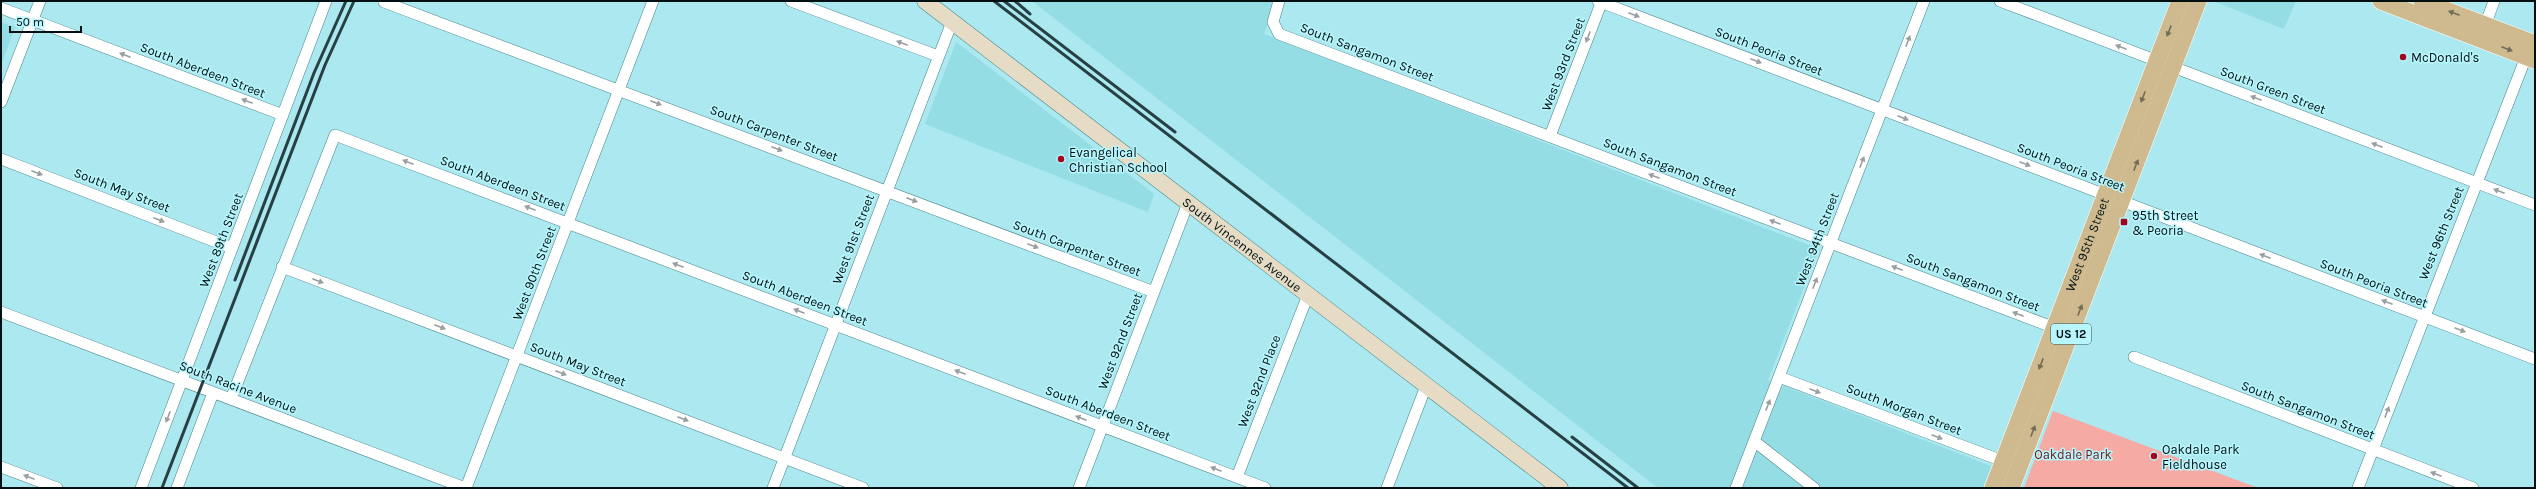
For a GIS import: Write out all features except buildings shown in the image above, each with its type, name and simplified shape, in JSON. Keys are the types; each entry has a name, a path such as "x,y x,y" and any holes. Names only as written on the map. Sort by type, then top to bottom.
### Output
{"main road":[{"name":"South Vincennes Avenue","path":"925,1 1560,488"},
{"name":"West 95th Street","path":"2011,488 2122,201 2165,64 2180,1"},
{"name":"West 95th Street","path":"1993,488 2106,195 2165,64 2198,1"},
{"path":"2381,1 2482,32"},
{"path":"2422,1 2482,32 2532,54"}],"street":[{"path":"1,102 40,1"},
{"name":"West 89th Street","path":"140,488 326,1"},
{"name":"West 90th Street","path":"466,488 653,1"},
{"path":"791,1 938,56"},
{"name":"South Sangamon Street","path":"1279,1 1274,17 1276,30 1279,34 2055,328"},
{"name":"West 94th Street","path":"1736,488 1924,1"},
{"name":"South Green Street","path":"2000,1 2535,205"},
{"path":"2482,32 2494,1"},
{"name":"South Carpenter Street","path":"384,2 1154,292"},
{"name":"South Peoria Street","path":"1601,2 2535,359"},
{"name":"West 93rd Street","path":"1550,136 1601,2"},
{"name":"South Aberdeen Street","path":"1,8 283,115"},
{"name":"West 91st Street","path":"773,488 952,22"},
{"name":"West 96th Street","path":"2358,488 2423,316 2476,182 2532,54"},
{"name":"South Aberdeen Street","path":"282,267 335,135 1265,488"},
{"name":"South May Street","path":"1,159 232,248"},
{"name":"West 92nd Street","path":"1079,488 1188,203"},
{"path":"231,399 282,267"},
{"name":"South May Street","path":"282,267 863,488"},
{"name":"West 92nd Place","path":"1237,477 1308,295"},
{"name":"South Racine Avenue","path":"1,312 466,488"},
{"name":"South Sangamon Street","path":"2134,357 2473,488"},
{"name":"South Morgan Street","path":"1779,377 2019,468"},
{"path":"1387,488 1426,386"},
{"path":"177,488 213,393"},
{"path":"1754,441 1814,488"},
{"path":"1,467 57,488"}],"shaded area":[{"path":"1032,1 1276,1 1264,34 1819,249 1768,380 1991,466 1983,488 1658,488"},
{"path":"2213,1 2296,1 2284,29"},
{"path":"1,22 15,27 1,65"},
{"name":"Evangelical Christian School","path":"956,42 1154,194 1148,212 925,124"}],"green space":[{"name":"Oakdale Park","path":"2053,411 2258,488 2024,488"}],"railway":[{"path":"235,280 314,73 346,1"},
{"path":"162,488 325,65 354,1"},
{"path":"994,1 1628,488"},
{"path":"1004,1 1175,132"},
{"path":"1015,1 1030,14"},
{"path":"1572,437 1638,488"}],"place":[{"name":"McDonald's","path":"2403,57"},
{"name":"Evangelical Christian School","path":"1061,159"},
{"name":"95th Street & Peoria","path":"2124,222"},
{"name":"Oakdale Park Fieldhouse","path":"2154,456"}]}
